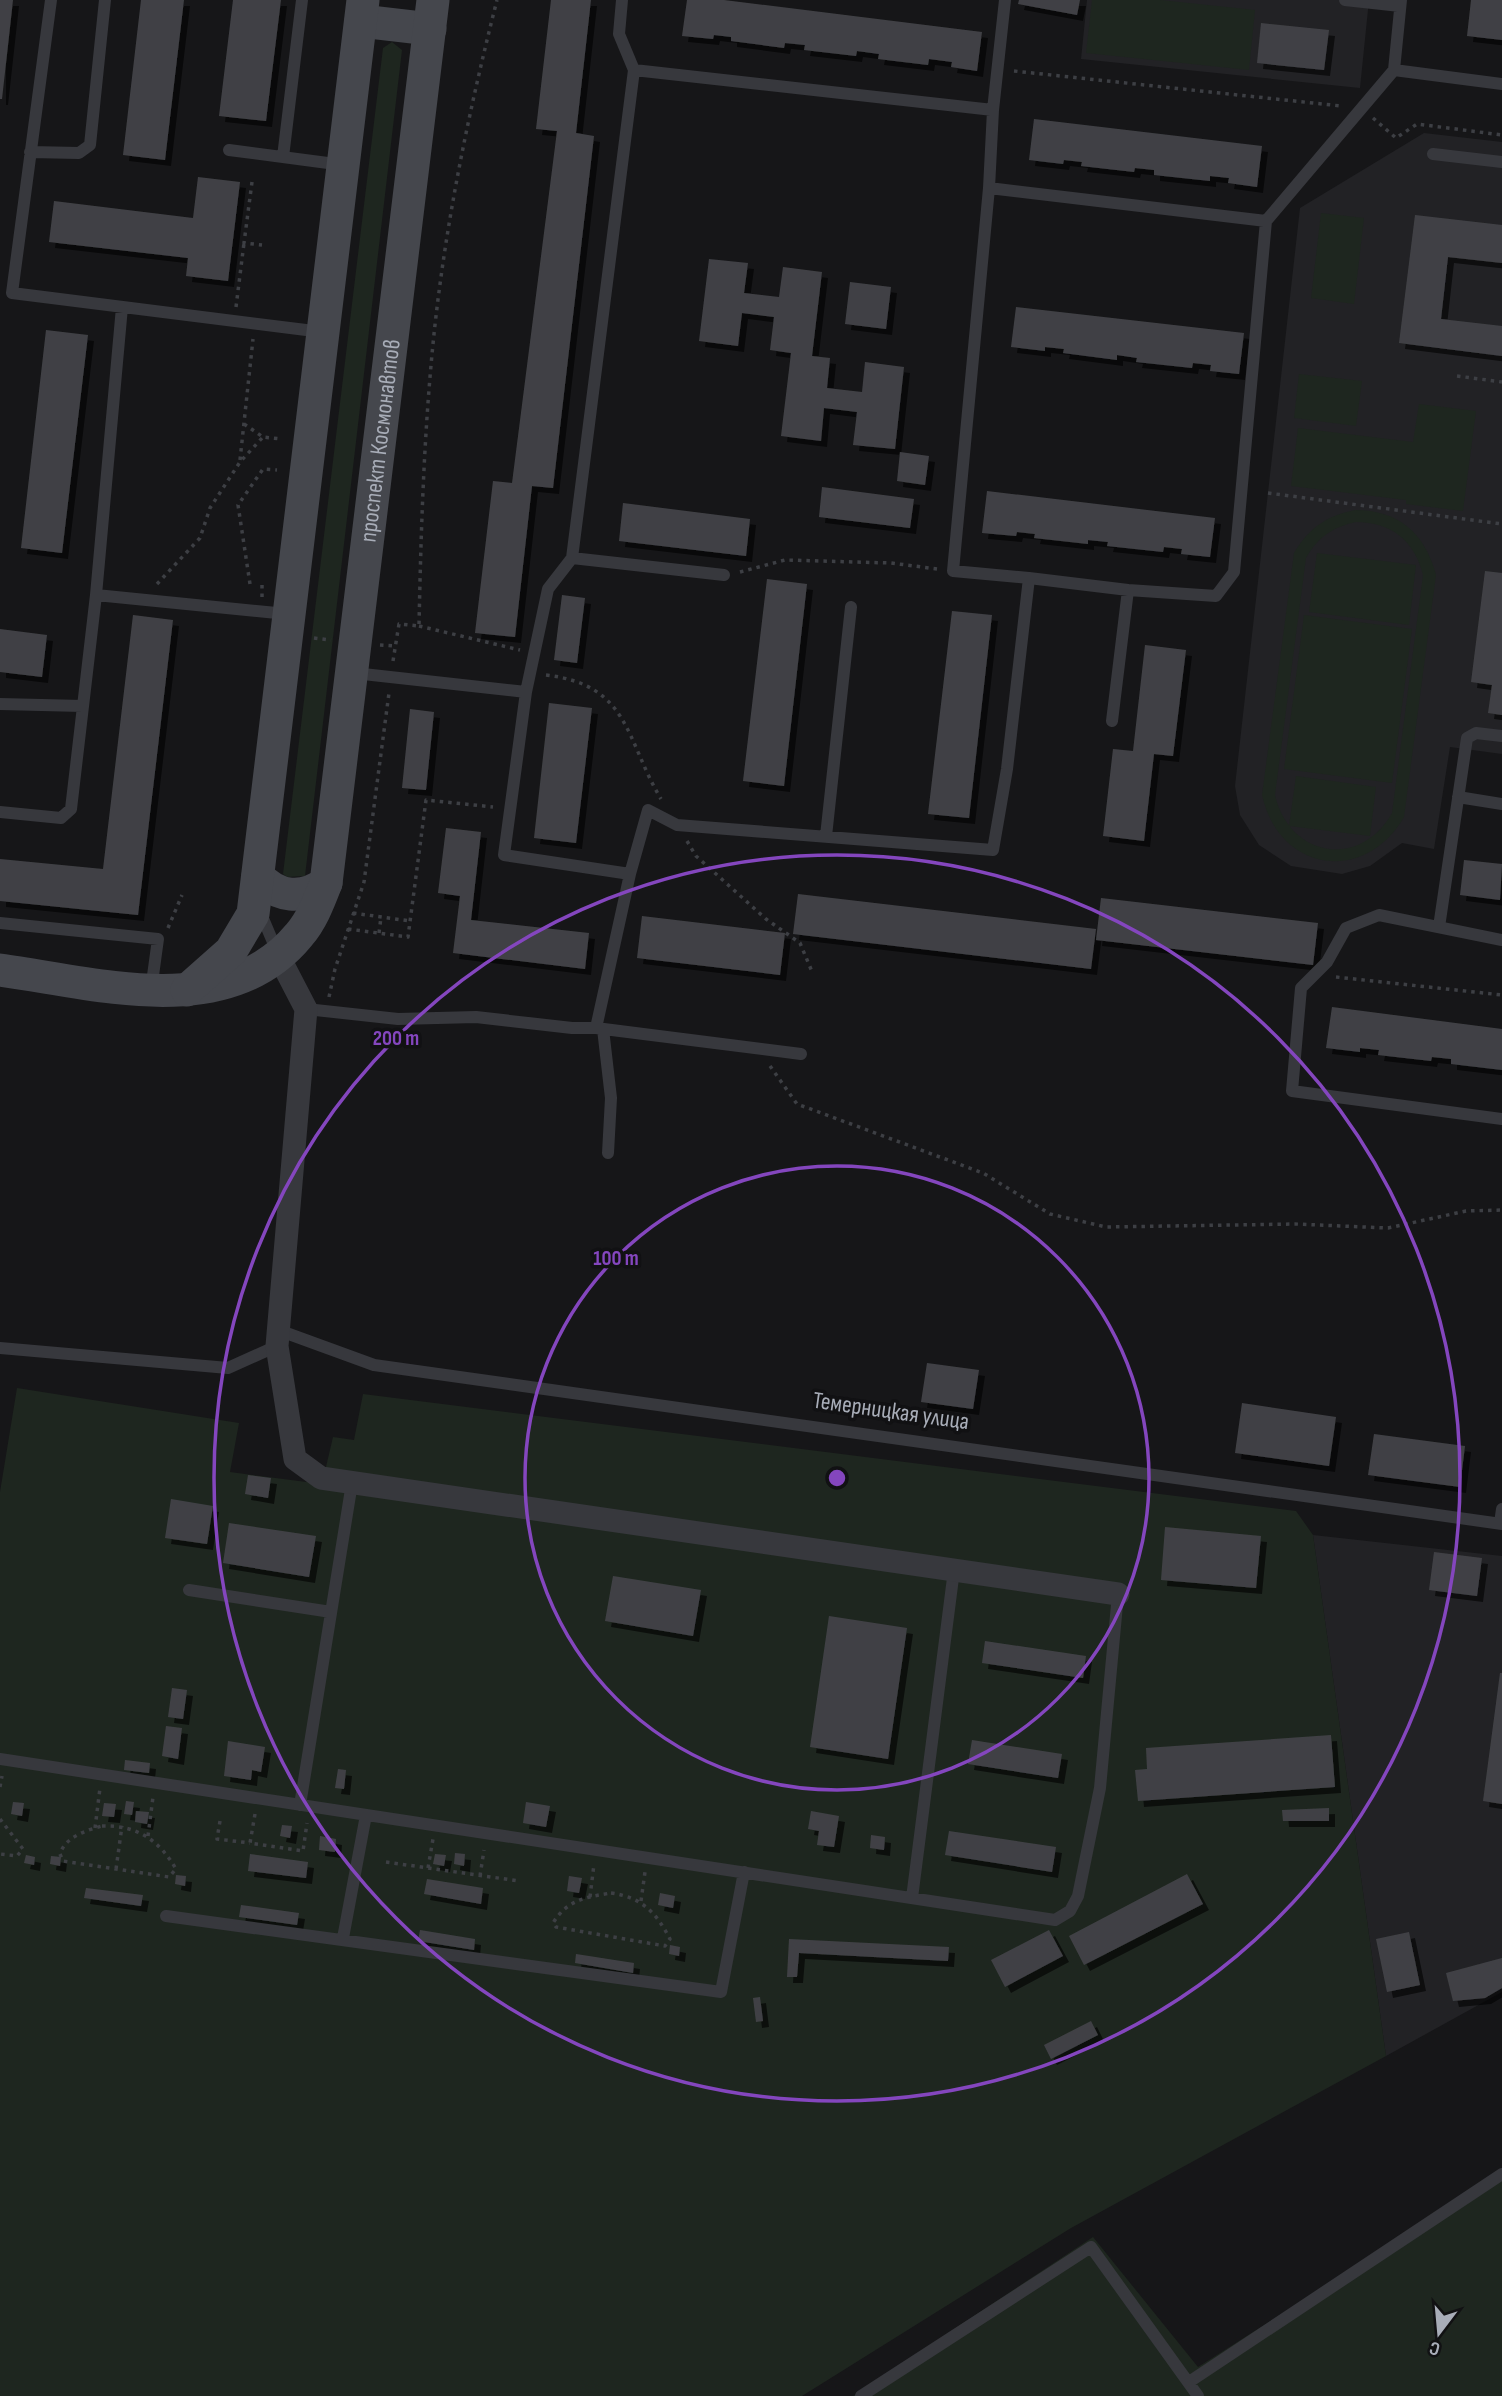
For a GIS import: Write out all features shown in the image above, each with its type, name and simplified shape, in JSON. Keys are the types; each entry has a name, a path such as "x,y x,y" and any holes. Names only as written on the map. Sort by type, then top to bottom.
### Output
{"main road":[{"path":"187,990 231,951 253,914 287,614 362,10 431,14"},
{"name":"проспект Космонавтов","path":"0,970 151,990 187,990 230,984 279,957 301,934 326,883 431,14"},
{"path":"256,887 266,885 290,895 303,894 326,883"}],"street":[{"path":"279,957 316,1009 278,1338 295,1459 321,1478 1118,1594"}],"lane":[{"path":"51,0 30,152 6,295 322,332"},
{"path":"30,152 79,153 90,145 105,0"},
{"path":"284,157 302,0"},
{"path":"622,0 620,34 634,70 572,558 548,589 526,692 504,855 630,874"},
{"path":"1005,0 996,69 989,188 953,571 1128,590 1216,596 1234,572 1266,221 1356,107 1394,70 1400,3 1345,0"},
{"path":"634,70 993,110"},
{"path":"1394,70 1502,84"},
{"path":"229,150 343,165"},
{"path":"1433,154 1502,162"},
{"path":"989,188 1266,221"},
{"path":"0,813 61,818 71,809 96,595 122,307"},
{"path":"572,558 724,575"},
{"path":"608,1153 611,1098 600,1028 630,874 648,810 677,825 993,850 1007,769 1029,578"},
{"path":"1112,720 1128,590"},
{"path":"96,595 287,614"},
{"path":"826,836 851,607"},
{"path":"353,673 526,692"},
{"path":"0,704 83,705"},
{"path":"1439,927 1467,738 1476,733 1502,736"},
{"path":"1458,797 1502,804"},
{"path":"256,887 279,957"},
{"path":"1502,940 1379,915 1346,928 1327,962 1301,988 1292,1091 1502,1119"},
{"path":"0,923 158,939 151,990"},
{"path":"316,1009 398,1019 476,1017 572,1028 600,1028 801,1054"},
{"path":"0,1348 228,1367 278,1338"},
{"name":"Темерницкая улица","path":"278,1338 374,1365 1501,1524"},
{"path":"305,1806 331,1612 352,1483"},
{"path":"1501,1524 1502,1509"},
{"path":"912,1898 954,1570"},
{"path":"190,1590 331,1612"},
{"path":"0,1759 1055,1920 1070,1911 1078,1896 1101,1788 1118,1594"},
{"path":"343,1938 366,1815"},
{"path":"166,1916 343,1938 721,1992 744,1872"},
{"path":"1189,2382 1502,2174"},
{"path":"861,2396 1091,2248 1198,2396"}],"path":[{"path":"419,626 422,520 434,335 471,102 497,0"},
{"path":"996,69 1356,107 1396,138 1417,124 1502,135"},
{"path":"236,312 252,182"},
{"path":"244,243 262,245"},
{"path":"240,463 253,334"},
{"path":"1457,376 1502,382"},
{"path":"244,424 263,437 281,439"},
{"path":"143,600 200,538 210,508 240,463 263,437"},
{"path":"250,584 238,505 263,469 277,470"},
{"path":"1268,493 1502,524"},
{"path":"724,575 785,560 891,562 953,571"},
{"path":"316,1009 364,882 399,624 419,626 475,642 535,652"},
{"path":"348,929 408,937 426,800 509,808"},
{"path":"158,939 171,925 182,895"},
{"path":"353,913 410,921"},
{"path":"379,933 381,917"},
{"path":"1301,988 1342,976 1502,995"},
{"path":"757,1048 797,1104 983,1173 1050,1214 1106,1227 1295,1224 1388,1228 1465,1211 1502,1210"},
{"path":"95,1828 102,1775"},
{"path":"148,1836 155,1784"},
{"path":"250,1843 257,1799"},
{"path":"220,1821 217,1839 303,1851 305,1806"},
{"path":"0,1819 23,1849 17,1856 0,1854"},
{"path":"428,1868 435,1825"},
{"path":"116,1869 122,1826"},
{"path":"122,1826 148,1836 160,1845 176,1869 169,1877 63,1861 62,1848 88,1829 122,1826"},
{"path":"480,1876 486,1833"},
{"path":"590,1897 596,1850"},
{"path":"641,1901 648,1857"},
{"path":"386,1863 519,1881"},
{"path":"611,1894 641,1901 664,1927 670,1939 665,1946 556,1927 553,1923 559,1912 577,1899 611,1894"}],"shaded area":[{"path":"1087,0 1369,0 1360,88 1081,59"},
{"path":"1092,0 1160,0 1255,10 1249,70 1086,53"},
{"path":"392,42 402,50 305,876 287,877 283,874 383,48"},
{"path":"1424,133 1502,142 1502,754 1450,747 1434,849 1402,843 1370,866 1342,874 1291,866 1259,845 1240,815 1235,786 1300,208"},
{"path":"1321,213 1364,218 1354,304 1311,298"},
{"path":"1299,374 1362,381 1356,426 1294,418"},
{"path":"1419,404 1476,411 1463,511 1406,504 1406,500 1291,486 1298,428 1413,442"},
{"path":"1355,510 1370,511 1397,519 1417,536 1425,547 1436,575 1404,817 1387,839 1368,853 1346,860 1325,860 1304,854 1286,840 1271,821 1262,795 1294,553 1319,524","holes":["1356,522 1390,530 1408,543 1423,575 1392,813 1378,831 1362,843 1345,849 1327,849 1310,843 1295,832 1283,816 1275,795 1306,558 1316,544 1333,530"]},
{"path":"1317,553 1416,565 1409,625 1309,612"},
{"path":"1304,615 1412,629 1392,783 1284,769"},
{"path":"1296,776 1376,787 1370,836 1289,826"},
{"path":"17,1388 239,1423 230,1472 322,1484 333,1437 354,1440 363,1394 1296,1511 1313,1535 1386,2056 1071,2228 802,2396 0,2396 0,1492"},
{"path":"1313,1535 1502,1556 1502,1992 1386,2056"},
{"path":"1502,2174 1502,2396 853,2396 1093,2237 1198,2367"}],"building":[{"path":"0,0 13,0 2,99 0,99"},
{"path":"141,0 184,0 165,160 123,155"},
{"path":"233,0 281,0 266,121 219,116"},
{"path":"551,0 591,0 576,133 594,136 553,488 532,486 515,637 475,633 493,481 512,483 557,131 536,129"},
{"path":"687,0 724,0 982,32 977,71 951,67 952,62 929,59 928,65 878,59 879,54 857,51 856,56 804,50 805,45 785,43 784,48 731,41 731,37 714,35 713,39 682,36"},
{"path":"1019,0 1080,0 1077,15 1018,4"},
{"path":"1471,0 1502,0 1502,40 1467,36"},
{"path":"1261,23 1329,30 1324,70 1257,63"},
{"path":"1034,119 1262,146 1257,187 1228,183 1229,178 1210,176 1210,181 1154,175 1154,170 1135,168 1134,172 1081,166 1082,162 1064,160 1063,164 1029,160"},
{"path":"198,177 240,182 228,281 186,276 188,258 49,242 54,201 193,218"},
{"path":"1415,215 1502,225 1502,263 1448,257 1441,319 1502,326 1502,356 1399,343"},
{"path":"709,259 748,263 744,293 779,297 783,267 822,272 812,356 830,358 827,388 862,392 865,362 904,367 895,449 853,445 857,412 824,408 821,441 781,436 791,353 770,350 774,317 742,313 738,346 699,341"},
{"path":"850,282 891,287 886,329 845,324"},
{"path":"1016,307 1244,333 1239,374 1210,371 1211,365 1193,363 1192,368 1136,362 1137,358 1117,355 1117,360 1063,353 1064,349 1045,347 1045,351 1011,347"},
{"path":"46,330 88,335 62,553 21,548"},
{"path":"900,452 929,456 925,485 897,481"},
{"path":"822,487 914,499 910,528 819,517"},
{"path":"987,491 1215,518 1210,557 1181,554 1182,549 1164,547 1163,552 1107,546 1108,542 1088,540 1088,544 1034,538 1035,534 1017,532 1016,536 982,533"},
{"path":"623,503 750,519 746,556 619,541"},
{"path":"1485,571 1502,573 1502,715 1488,713 1492,685 1471,682"},
{"path":"767,579 807,584 784,786 743,781"},
{"path":"562,595 585,598 577,663 554,660"},
{"path":"952,611 992,615 969,818 928,814"},
{"path":"133,615 173,620 138,915 0,901 0,859 103,869"},
{"path":"0,629 47,635 42,677 0,672"},
{"path":"1145,645 1186,650 1173,756 1154,754 1144,841 1103,836 1113,749 1133,751"},
{"path":"549,703 592,708 576,843 534,838"},
{"path":"410,709 434,712 426,790 402,788"},
{"path":"446,828 481,832 471,920 589,933 585,969 453,953 460,896 438,893"},
{"path":"1464,860 1502,864 1500,900 1460,895"},
{"path":"798,894 1096,929 1091,969 793,934"},
{"path":"1101,898 1318,923 1313,965 1096,940"},
{"path":"642,916 785,933 780,975 637,958"},
{"path":"1332,1007 1502,1029 1502,1070 1451,1064 1451,1059 1432,1057 1431,1061 1378,1055 1379,1050 1360,1048 1360,1052 1326,1048"},
{"path":"927,1363 979,1370 973,1409 921,1402"},
{"path":"1242,1403 1336,1417 1329,1466 1235,1453"},
{"path":"1374,1434 1465,1446 1460,1487 1368,1475"},
{"path":"248,1475 271,1478 268,1498 245,1494"},
{"path":"171,1499 213,1506 207,1544 165,1538"},
{"path":"229,1523 316,1536 309,1577 223,1563"},
{"path":"1165,1527 1261,1536 1256,1588 1161,1580"},
{"path":"1434,1552 1482,1558 1477,1596 1429,1590"},
{"path":"613,1576 701,1590 693,1636 605,1621"},
{"path":"829,1616 907,1628 888,1759 810,1747"},
{"path":"985,1641 1086,1656 1083,1678 982,1663"},
{"path":"1502,1673 1502,1804 1483,1801"},
{"path":"172,1688 187,1690 183,1719 168,1717"},
{"path":"166,1726 182,1728 178,1759 162,1756"},
{"path":"1331,1735 1335,1787 1138,1801 1135,1770 1147,1769 1146,1748"},
{"path":"972,1740 1062,1754 1058,1778 968,1764"},
{"path":"228,1741 265,1747 261,1772 252,1770 251,1780 224,1776"},
{"path":"125,1760 150,1763 149,1773 124,1770"},
{"path":"338,1769 346,1770 344,1789 335,1788"},
{"path":"126,1801 134,1802 132,1815 124,1814"},
{"path":"13,1802 24,1803 22,1816 11,1814"},
{"path":"526,1802 550,1806 546,1827 523,1823"},
{"path":"104,1803 116,1804 114,1817 102,1816"},
{"path":"1329,1808 1329,1821 1283,1821 1282,1810"},
{"path":"136,1811 149,1812 147,1824 135,1822"},
{"path":"811,1811 839,1816 834,1847 817,1845 819,1831 808,1829"},
{"path":"282,1825 292,1826 290,1838 280,1836"},
{"path":"949,1831 1056,1847 1052,1872 945,1855"},
{"path":"871,1835 885,1837 884,1850 870,1848"},
{"path":"320,1836 336,1839 335,1852 319,1850"},
{"path":"455,1853 465,1854 464,1866 454,1864"},
{"path":"250,1854 308,1862 306,1878 248,1871"},
{"path":"435,1854 446,1855 444,1866 433,1864"},
{"path":"26,1855 35,1857 34,1865 24,1863"},
{"path":"51,1856 61,1857 60,1866 50,1864"},
{"path":"1187,1874 1203,1904 1084,1965 1069,1936"},
{"path":"176,1875 186,1876 185,1886 175,1884"},
{"path":"569,1876 582,1878 579,1893 567,1891"},
{"path":"427,1879 483,1888 481,1904 424,1894"},
{"path":"86,1888 143,1895 141,1906 84,1898"},
{"path":"660,1893 675,1896 673,1908 658,1905"},
{"path":"241,1905 299,1913 297,1925 239,1917"},
{"path":"420,1930 475,1939 474,1950 418,1941"},
{"path":"1049,1930 1063,1956 1005,1987 991,1960"},
{"path":"1409,1932 1420,1985 1387,1992 1376,1939"},
{"path":"789,1939 949,1947 948,1961 799,1953 797,1977 787,1977"},
{"path":"670,1945 680,1947 679,1956 669,1954"},
{"path":"576,1954 634,1963 633,1973 575,1963"},
{"path":"1502,1958 1502,1988 1485,1998 1453,2001 1446,1973"},
{"path":"760,1997 763,2021 756,2022 753,1998"},
{"path":"1091,2021 1098,2035 1051,2059 1044,2045"}]}
